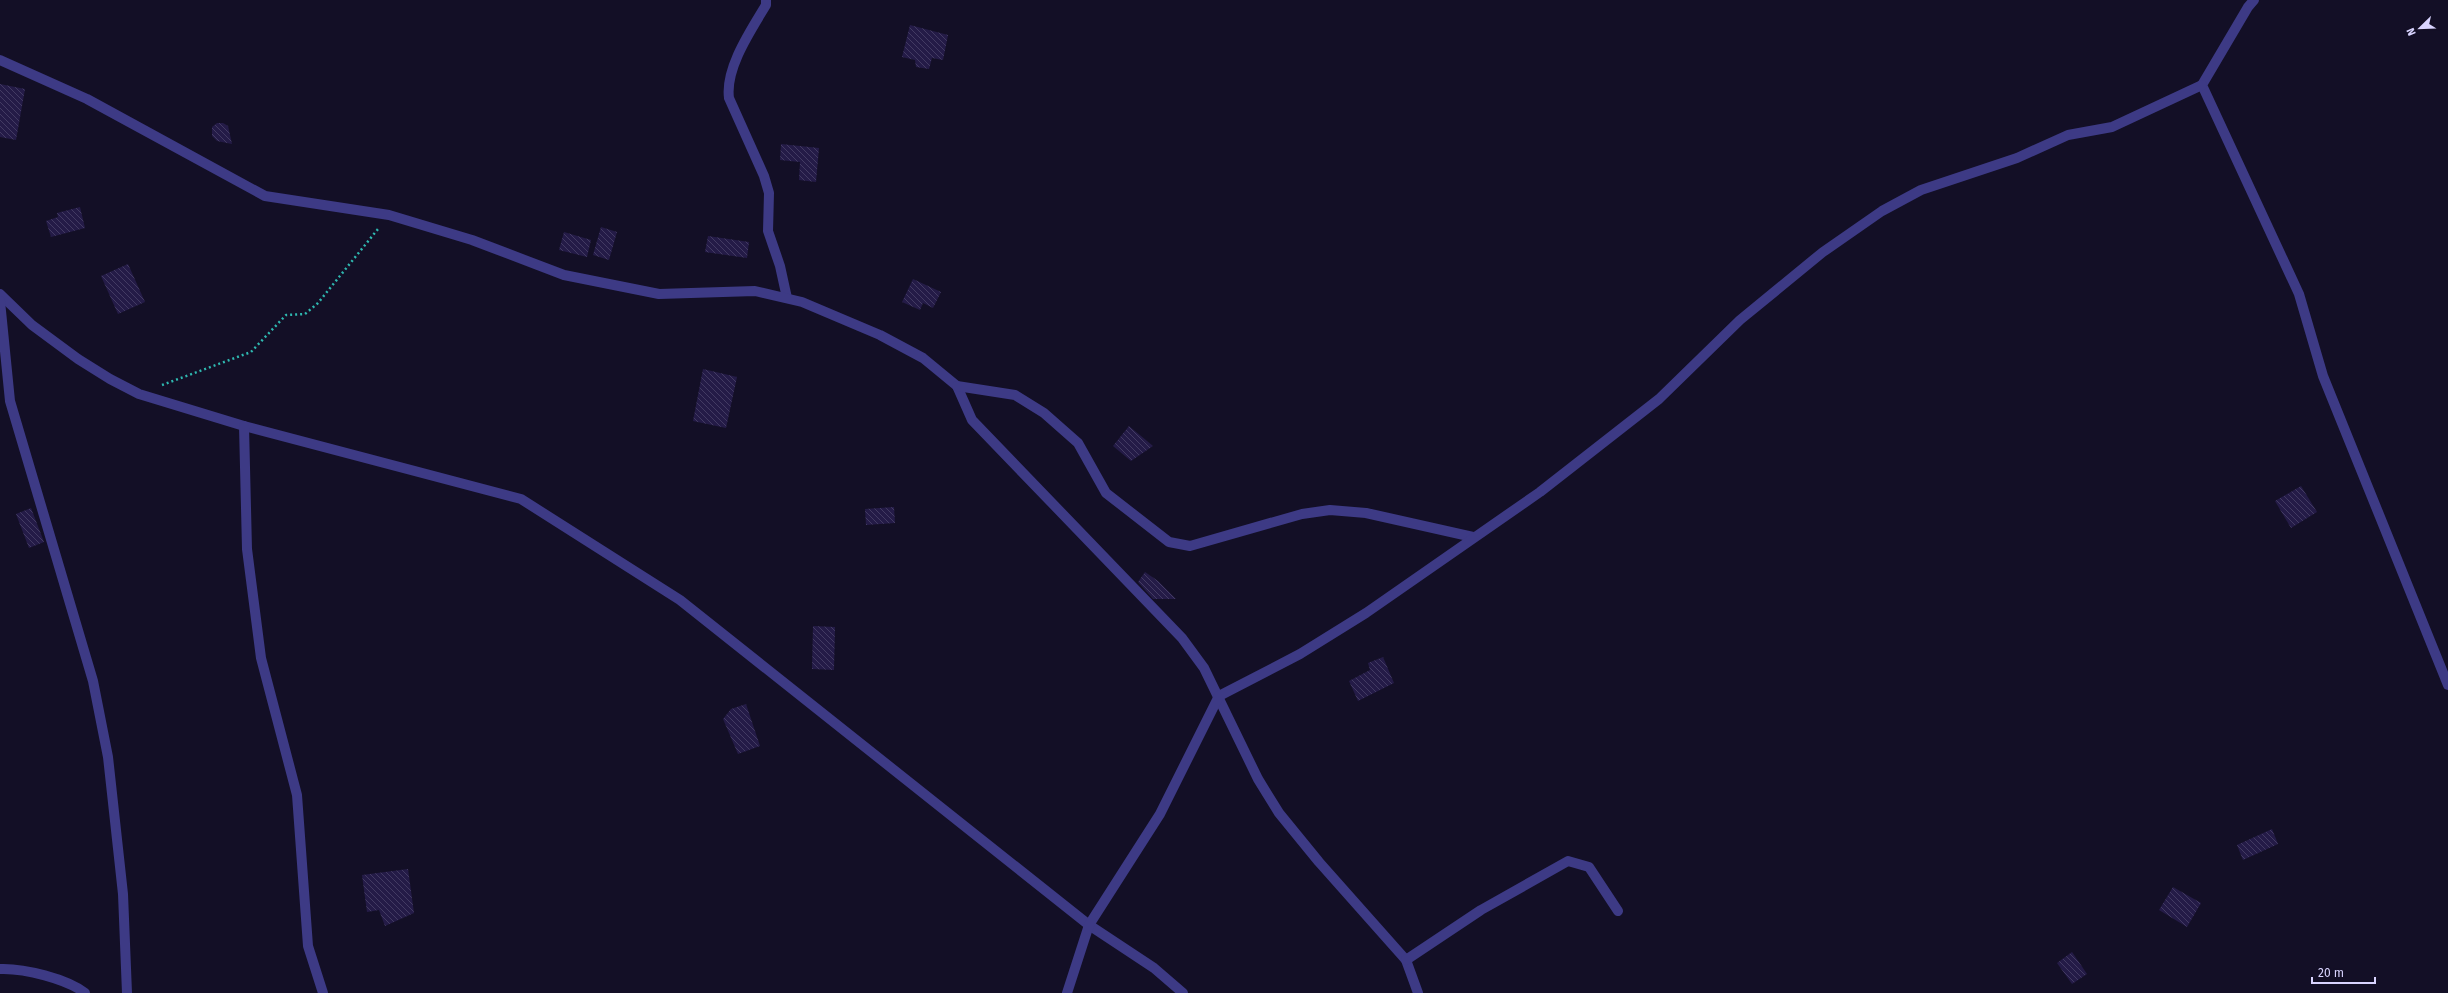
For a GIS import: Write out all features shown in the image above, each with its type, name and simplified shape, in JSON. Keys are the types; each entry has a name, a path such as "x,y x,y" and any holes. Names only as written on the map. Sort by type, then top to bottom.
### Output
{"street":[{"path":"766,0 766,5 749,31 728,87 729,98 764,176 769,192 768,231 778,259 787,298"},
{"path":"1067,993 1089,925 1160,814 1219,696 1300,654 1336,632 1540,492 1659,399 1740,320 1823,252 1882,211 1921,190 2017,158 2068,135 2112,127 2202,85 2248,7 2254,0"},
{"path":"0,60 87,99 265,196 390,215 472,240 564,275 659,294 755,291 787,298 802,302 880,335 923,358 957,386 972,420 1182,638 1204,668 1219,696 1258,779 1279,813 1319,862 1406,960 1418,993"},
{"path":"2202,85 2299,294 2323,376 2448,685"},
{"path":"0,294 32,325 78,359 110,380 139,394 244,426 521,499 680,600 1089,925 1154,968 1182,993"},
{"path":"0,301 10,401 93,682 108,757 124,894 128,993"},
{"path":"957,386 1015,395 1044,413 1078,443 1106,493 1169,542 1190,546 1302,514 1330,510 1366,513 1473,537"},
{"path":"244,426 247,549 261,658 297,795 308,946 323,993"},
{"path":"1406,960 1480,910 1568,861 1590,867 1618,911"},
{"path":"0,969 26,972 68,982 86,993"}],"path":[{"path":"139,394 251,352 286,315 305,314 318,304 390,215"}],"building":[{"path":"910,25 948,35 943,60 932,58 929,69 916,67 915,60 902,57"},
{"path":"0,84 25,89 16,140 0,137"},
{"path":"217,123 223,123 228,126 232,144 217,141 212,136 212,127"},
{"path":"781,144 819,148 816,182 799,180 800,162 780,160"},
{"path":"80,207 85,228 51,237 46,221 58,217 57,213"},
{"path":"601,227 617,232 609,260 593,255"},
{"path":"564,232 591,240 587,257 559,250"},
{"path":"708,236 749,242 747,258 705,252"},
{"path":"128,264 145,302 118,314 101,276"},
{"path":"913,279 941,292 933,308 923,303 920,310 902,302"},
{"path":"703,369 737,377 726,428 693,421"},
{"path":"1129,426 1153,446 1131,461 1113,446"},
{"path":"2301,486 2317,512 2291,528 2275,501"},
{"path":"894,507 895,523 866,525 865,509"},
{"path":"31,508 44,542 29,548 16,514"},
{"path":"1145,572 1158,581 1176,599 1153,599 1138,582"},
{"path":"813,626 835,627 834,670 812,669"},
{"path":"1383,657 1394,683 1358,701 1349,681 1370,670 1368,663"},
{"path":"746,704 760,746 738,754 723,719 731,709"},
{"path":"2272,829 2278,844 2243,860 2237,845"},
{"path":"408,869 414,913 385,926 379,910 367,912 362,875"},
{"path":"2173,887 2201,903 2187,927 2159,910"},
{"path":"2072,952 2087,974 2072,984 2057,963"}]}
